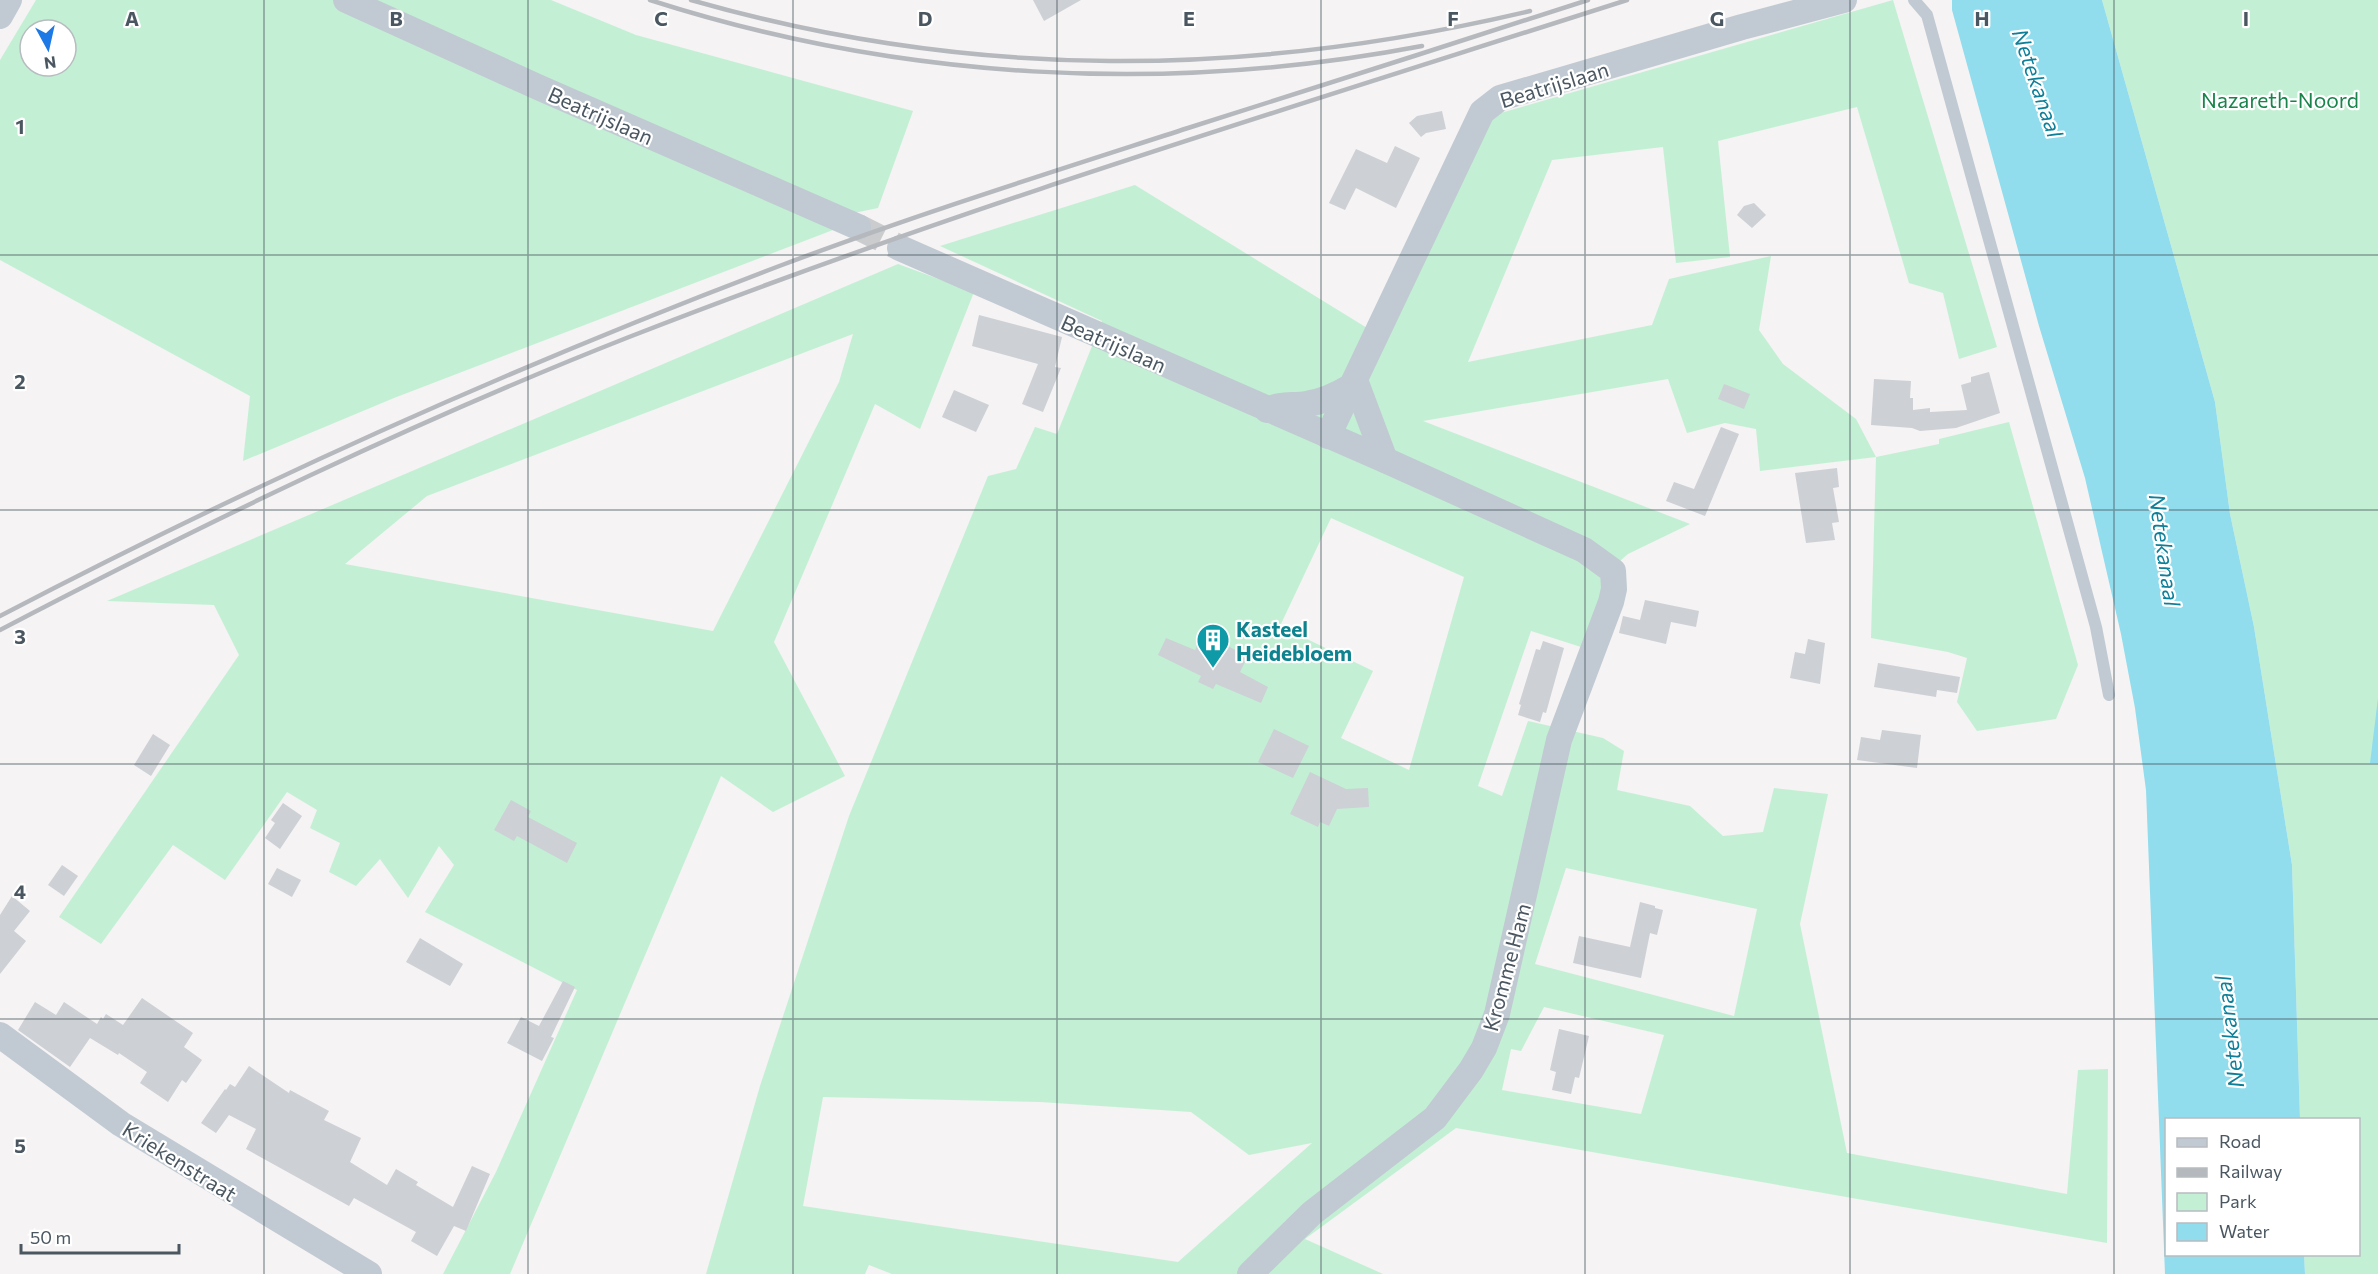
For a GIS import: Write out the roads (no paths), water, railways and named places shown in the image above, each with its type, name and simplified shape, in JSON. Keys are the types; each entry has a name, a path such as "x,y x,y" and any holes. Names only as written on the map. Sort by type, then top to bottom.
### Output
{"street":[{"path":"0,16 9,0"},
{"name":"Beatrijslaan","path":"346,0 540,88 858,227"},
{"name":"Beatrijslaan","path":"1328,436 1482,112 1490,104 1500,98 1742,27 1844,0"},
{"name":"Beatrijslaan","path":"900,248 1266,410 1385,460 1584,550 1614,571"},
{"path":"1266,410 1275,406 1316,402 1332,397 1353,383 1385,460"},
{"name":"Kromme Ham","path":"1250,1274 1312,1213 1435,1118 1460,1087 1484,1048 1497,1014 1559,740 1611,602 1614,571"},
{"name":"Kriekenstraat","path":"0,1035 121,1124 369,1274"}],"lane":[{"path":"1914,0 1927,15 2096,627 2109,695"}],"water":[{"name":"Netekanaal","path":"1952,0 2102,0 2215,402 2230,514 2254,627 2292,865 2300,1118 2165,1118 2165,1256 2304,1256 2305,1274 2165,1274 2146,790 2135,708 2121,634 2085,478 2039,326 1952,10"},
{"path":"2378,698 2378,763 2370,763"}],"tunnel":[{"path":"858,227 900,248"}],"railway":[{"path":"650,0 744,27 840,48 936,63 1033,71 1130,74 1228,71 1325,61 1422,46"},
{"path":"691,0 796,26 901,45 1006,57 1110,61 1214,58 1319,49 1424,33 1530,11"},
{"path":"0,616 288,473 483,386 681,304 933,211 1588,0"},
{"path":"0,630 310,475 468,404 629,337 752,290 1000,202 1627,0"}],"place":[{"name":"Kasteel Heidebloem","path":"1213,669"}],"park label":[{"name":"Nazareth-Noord","path":"2280,99"}]}
